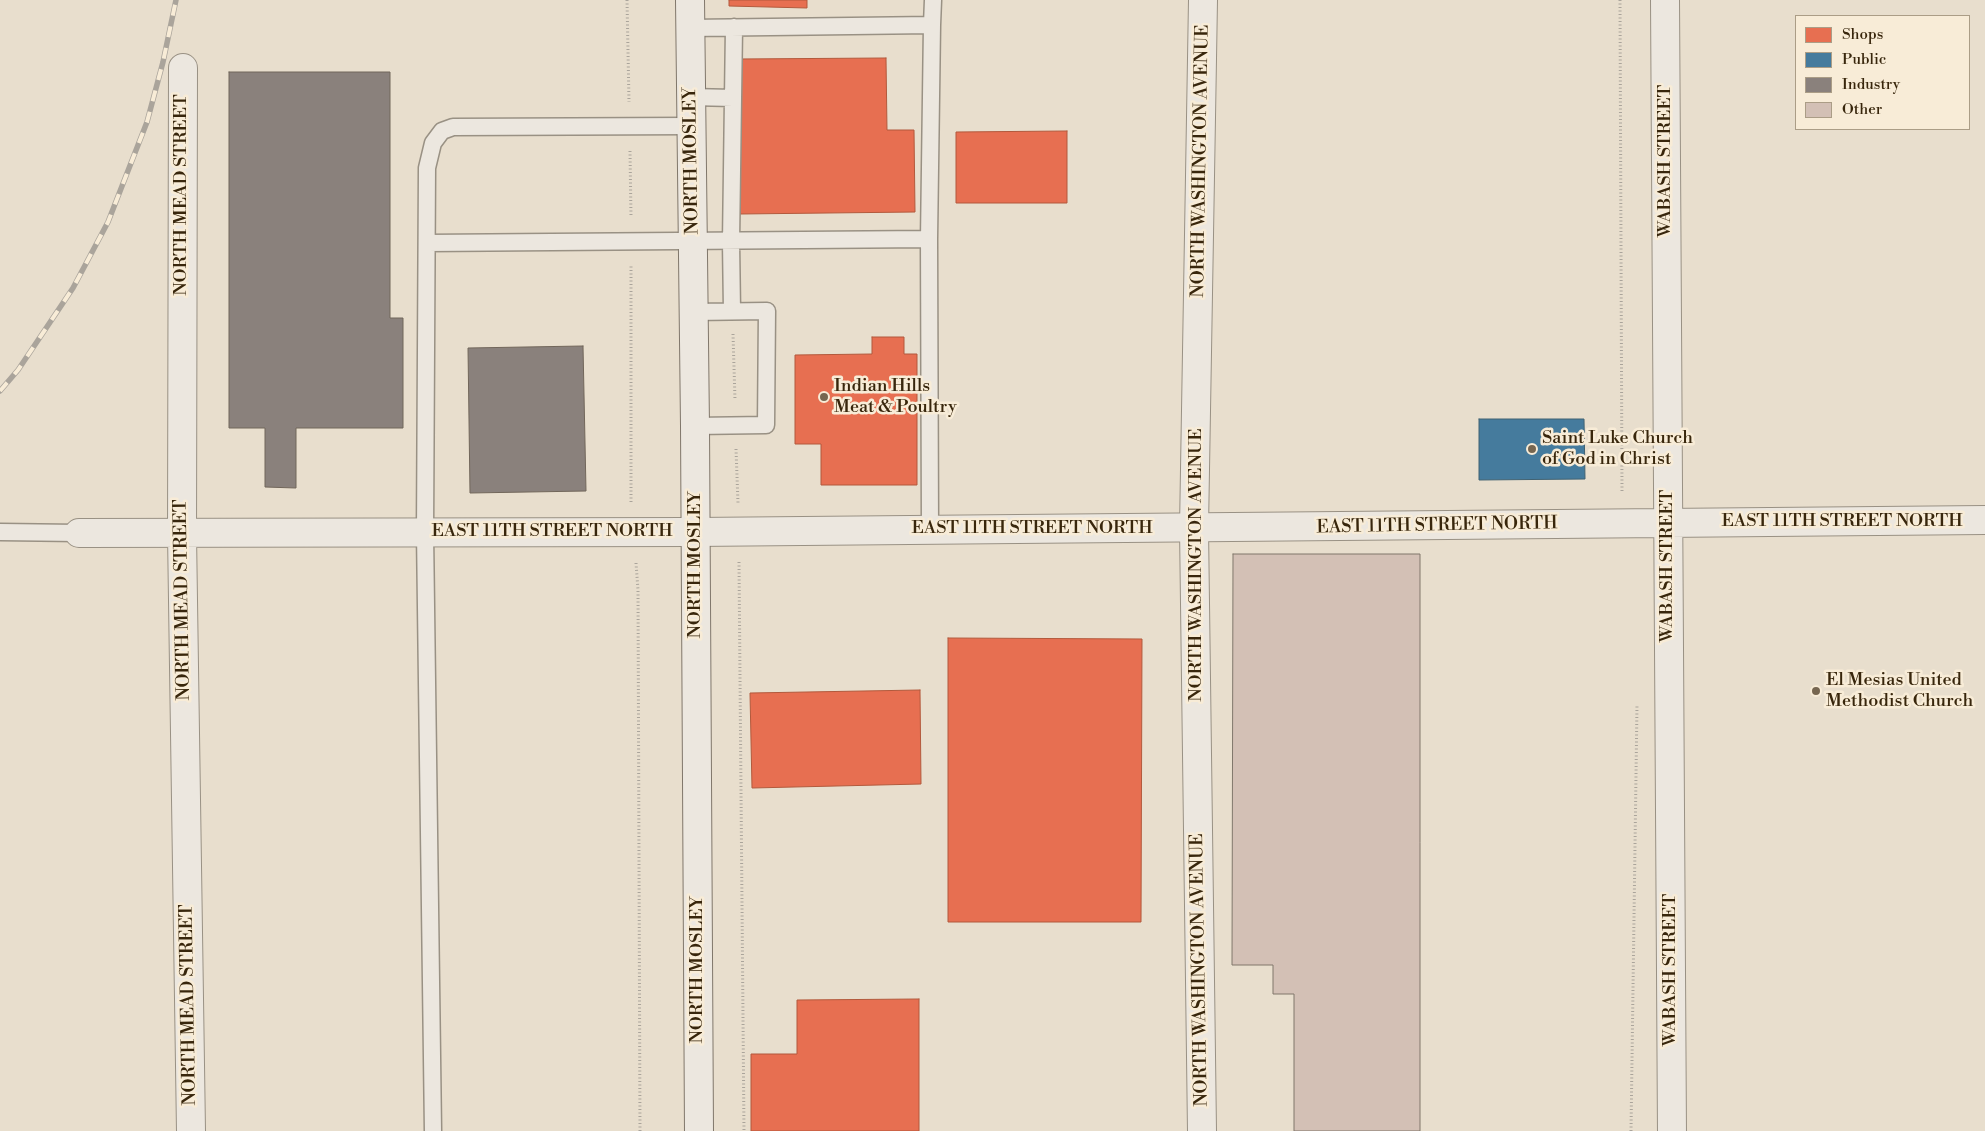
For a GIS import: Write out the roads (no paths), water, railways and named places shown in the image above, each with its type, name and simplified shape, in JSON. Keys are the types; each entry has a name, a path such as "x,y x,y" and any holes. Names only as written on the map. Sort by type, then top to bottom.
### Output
{"street":[{"name":"NORTH MOSLEY","path":"690,0 695,426 699,1131"},
{"name":"NORTH WASHINGTON AVENUE","path":"1202,1131 1194,528 1203,0"},
{"name":"WABASH STREET","path":"1665,0 1672,1131"},
{"name":"NORTH MEAD STREET","path":"183,68 182,534 191,1131"},
{"name":"EAST 11TH STREET NORTH","path":"79,533 695,532 1985,520"}],"lane":[{"path":"930,530 929,239 932,0"},
{"path":"690,28 932,25"},
{"path":"732,311 734,27"},
{"path":"691,96 733,98"},
{"path":"433,1131 425,532 427,168 433,143 442,131 453,126 692,126"},
{"path":"427,244 929,239"},
{"path":"693,312 767,311 766,425 695,426"},
{"path":"0,532 79,533"}],"railway":[{"path":"0,391 18,370 73,288 108,222 147,122 163,62 176,0"}],"place":[{"name":"Indian Hills Meat & Poultry","path":"824,397"},
{"name":"Saint Luke Church of God in Christ","path":"1532,449"},
{"name":"El Mesias United Methodist Church","path":"1816,691"}]}
